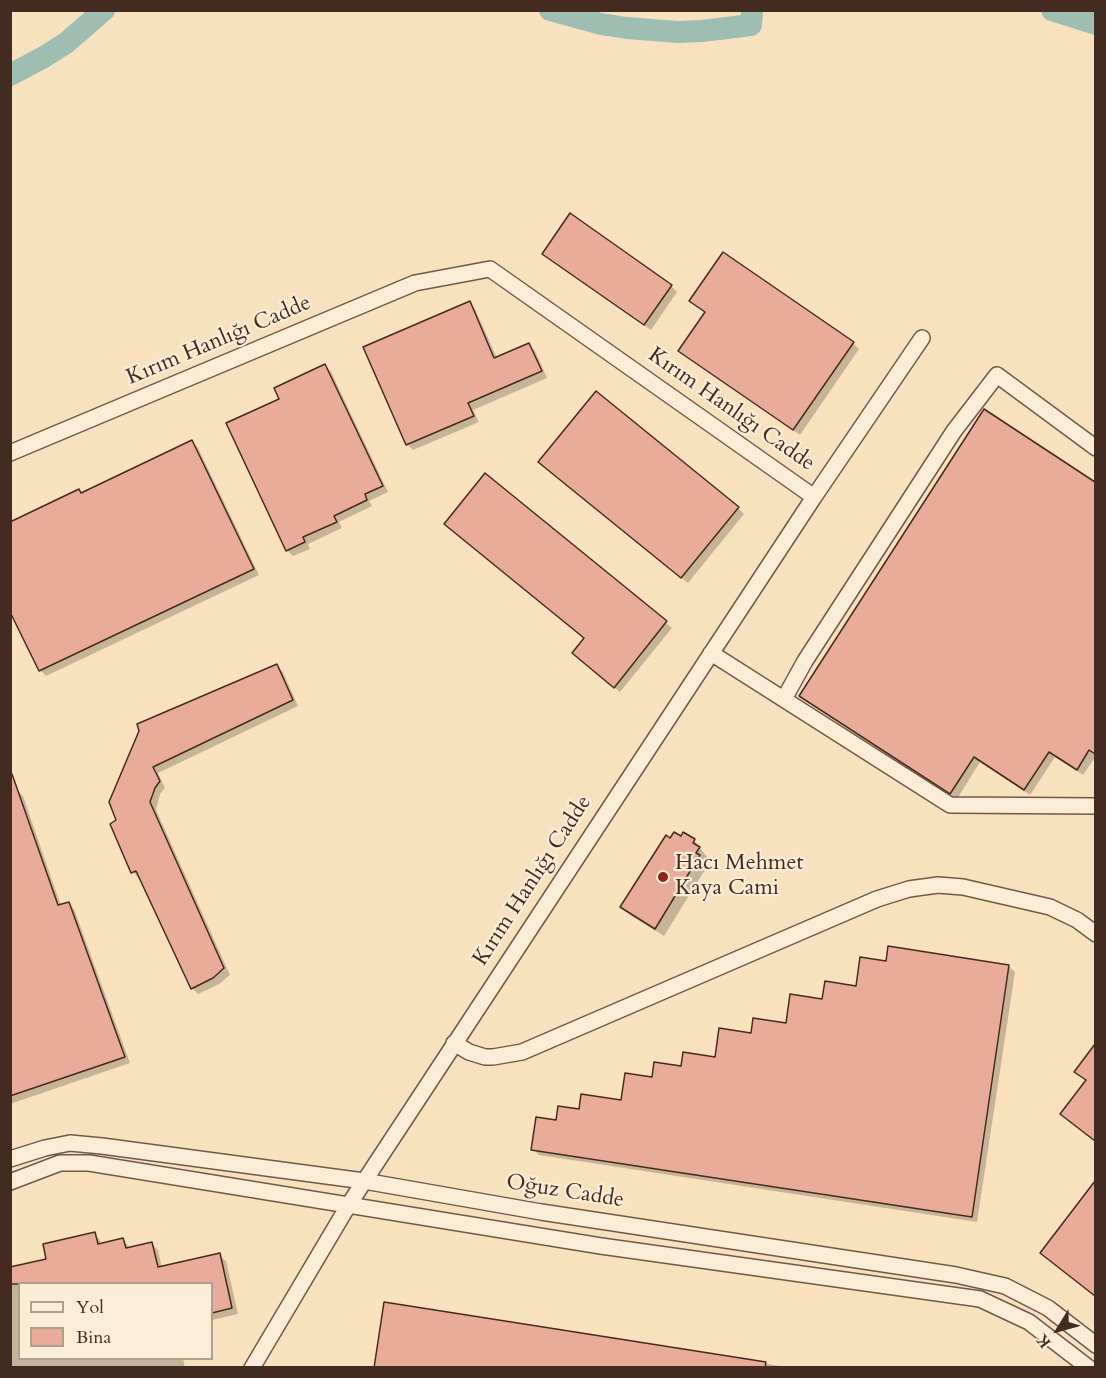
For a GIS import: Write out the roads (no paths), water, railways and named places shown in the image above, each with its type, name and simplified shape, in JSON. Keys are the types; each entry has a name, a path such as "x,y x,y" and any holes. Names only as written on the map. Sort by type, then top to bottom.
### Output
{"street":[{"name":"Kırım Hanlığı Cadde","path":"10,453 415,283 490,269 814,497 364,1181 252,1368"},
{"path":"814,497 922,338"},
{"path":"784,699 805,661 954,431 997,375 1095,448"},
{"path":"711,653 950,805 1095,806"},
{"path":"454,1043 469,1052 485,1057 493,1058 522,1052 877,899 909,889 938,885 963,887 1050,907 1077,920 1095,934"},
{"name":"Oğuz Cadde","path":"10,1159 70,1143 102,1146 364,1181 564,1215 956,1275 1005,1286 1048,1308 1095,1345"},
{"path":"10,1182 60,1163 89,1163 601,1246 980,1299 1029,1322 1089,1368"}],"waterway":[{"path":"10,75 66,43 104,10"},
{"path":"550,10 601,24 678,32 751,25 752,10"},
{"path":"1052,10 1096,24"}],"place":[{"name":"Hacı Mehmet Kaya Cami","path":"663,877"}]}
